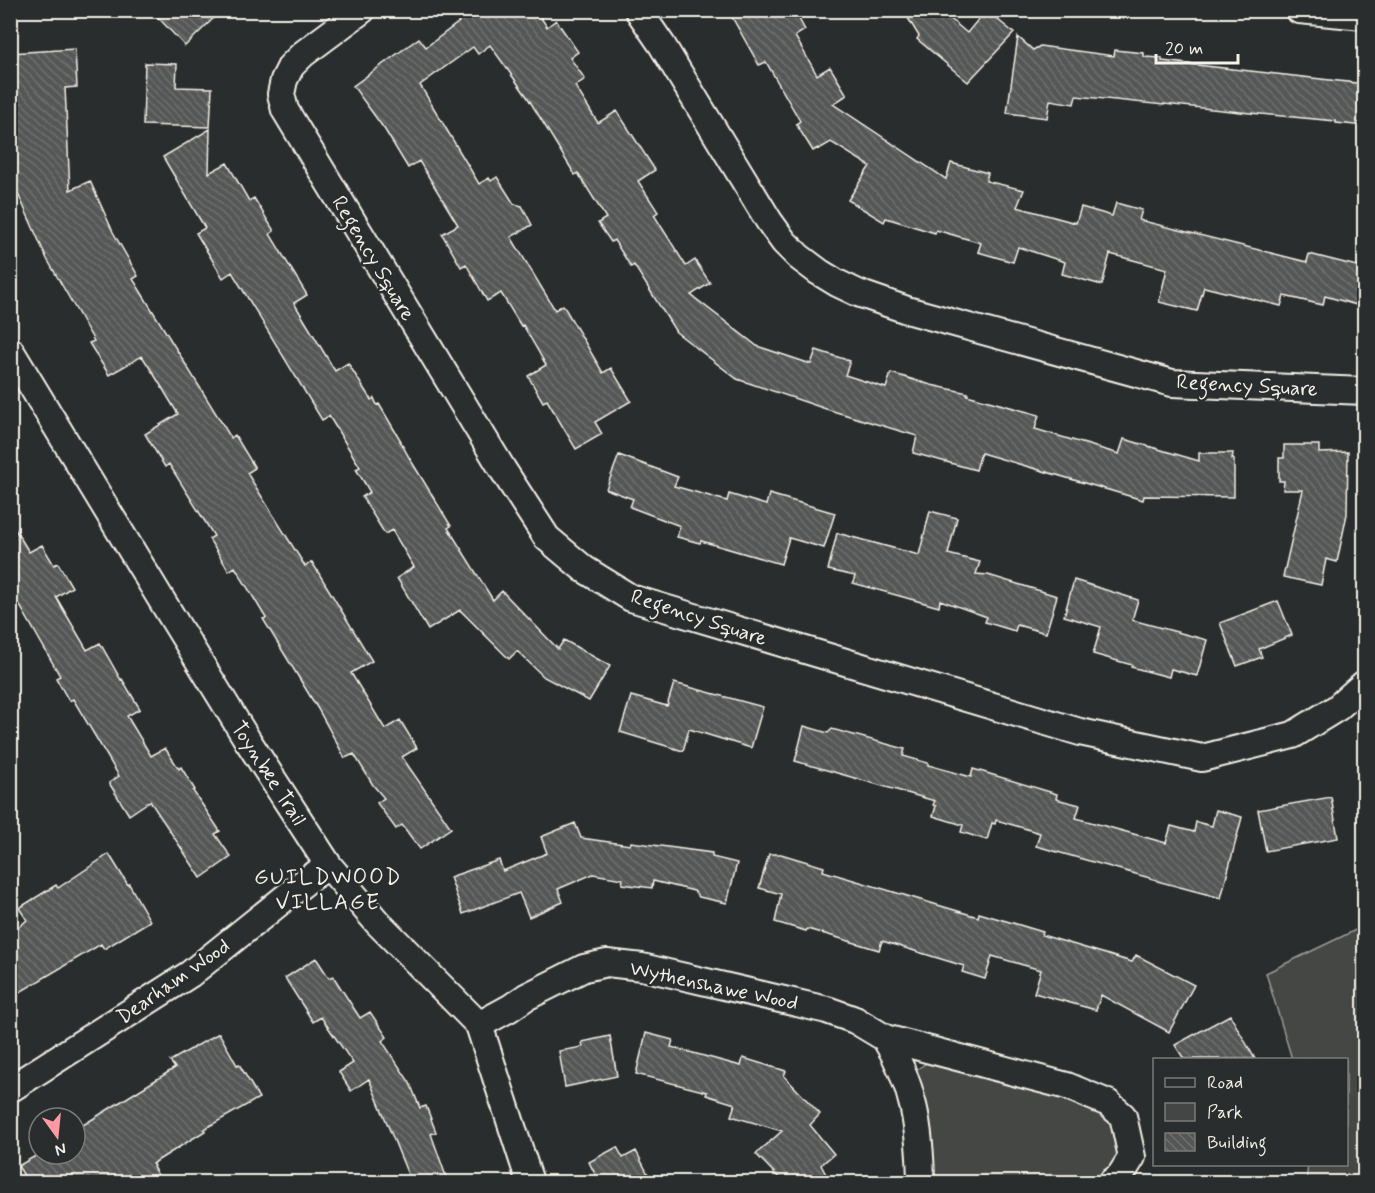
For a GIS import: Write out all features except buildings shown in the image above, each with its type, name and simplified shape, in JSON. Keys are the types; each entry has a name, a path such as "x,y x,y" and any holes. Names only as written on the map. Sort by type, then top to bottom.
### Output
{"street":[{"name":"Regency Square","path":"362,10 303,54 291,66 284,80 281,94 285,110 503,470 547,538 584,569 631,598 1080,732 1202,758 1293,735 1337,708 1365,684"},
{"name":"Regency Square","path":"638,10 662,45 783,242 806,262 837,283 907,310 1172,383 1365,391"},
{"path":"1299,10 1365,16"},
{"name":"Toynbee Trail","path":"10,350 248,741 329,866 377,922 479,1025 530,1182"},
{"name":"Dearham Wood","path":"10,1089 190,974 310,877 329,866"},
{"name":"Wythenshawe Wood","path":"479,1025 526,997 584,968 607,963 642,967 827,1010 855,1020 885,1038 1066,1086 1108,1103 1123,1116 1132,1156 1120,1176 1112,1182"},
{"name":"Wythenshawe Wood","path":"885,1038 908,1083 918,1127 921,1182"}],"green space":[{"path":"1364,926 1364,1182 1306,1182 1308,1166 1348,1166 1348,1058 1292,1058 1266,973"},
{"path":"928,1062 1096,1104 1114,1128 1118,1153 1108,1172 1079,1182 935,1182 929,1112 916,1070"}],"district":[{"name":"GUILDWOOD VILLAGE","path":"328,888"}]}
